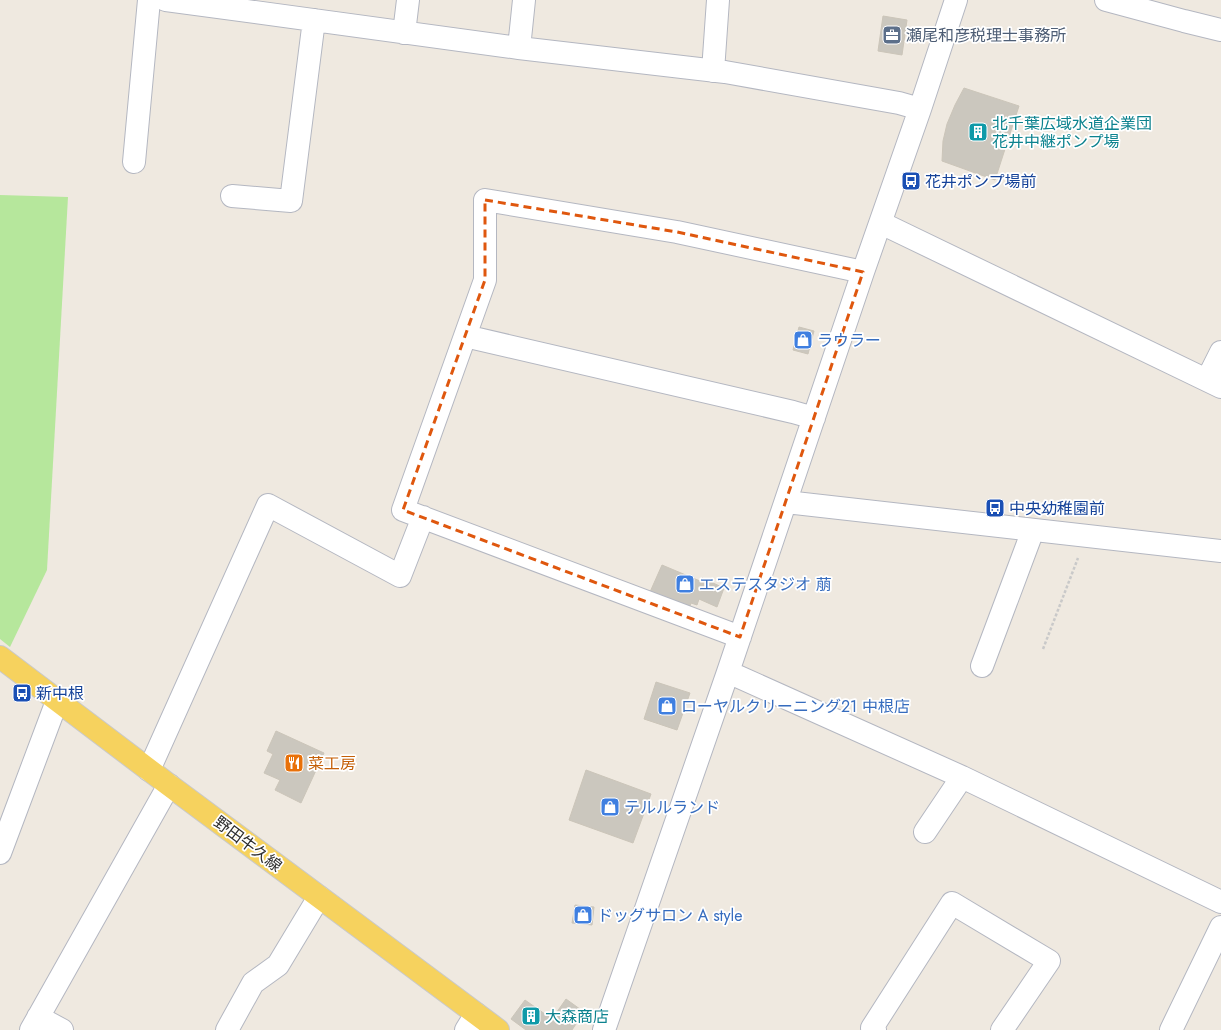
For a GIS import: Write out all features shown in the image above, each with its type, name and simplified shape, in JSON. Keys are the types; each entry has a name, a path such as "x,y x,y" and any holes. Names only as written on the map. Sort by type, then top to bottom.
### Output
{"main road":[{"name":"野田牛久線","path":"0,657 319,897 471,1022 498,1030"}],"street":[{"path":"134,162 149,0"},
{"path":"166,0 519,48 713,71 899,103 920,109"},
{"path":"404,33 408,0"},
{"path":"519,48 524,0"},
{"path":"713,71 718,0"},
{"path":"604,1030 740,637 956,0"},
{"path":"1106,0 1221,30"},
{"path":"232,196 290,201 314,20"},
{"path":"740,637 404,510 485,280 485,200 677,232 863,272"},
{"path":"881,222 1214,384 1221,352"},
{"path":"465,336 814,418"},
{"path":"786,502 1221,551"},
{"path":"149,770 268,505 400,576 423,518"},
{"path":"982,666 1033,530"},
{"path":"728,672 962,777 1221,902"},
{"path":"2,844 57,701"},
{"path":"925,832 962,777"},
{"path":"62,1030 34,1024 169,785"},
{"path":"227,1030 253,983 278,965 319,897"},
{"path":"875,1030 872,1028 952,903 1049,961 1002,1030"},
{"path":"1171,1030 1221,927"}],"path":[{"path":"1043,649 1087,536"}],"highlighted area":[{"path":"485,200 677,232 863,272 740,637 403,510 485,280"}],"green space":[{"path":"0,195 68,197 47,570 10,647 0,639"}],"building":[{"name":"瀬尾和彦税理士事務所","path":"883,16 907,20 902,55 878,51"},
{"name":"北千葉広域水道企業団 花井中継ポンプ場","path":"964,88 1019,106 995,180 942,161 943,141 947,124"},
{"name":"ラウラー","path":"799,327 814,331 808,354 793,350"},
{"name":"エステスタジオ 萠","path":"662,565 700,581 702,578 724,588 717,607 699,599 697,605 691,603 689,609 650,592"},
{"name":"ローヤルクリーニング21 中根店","path":"656,682 690,693 677,730 644,719"},
{"name":"菜工房","path":"276,731 324,753 301,803 275,790 280,780 264,773 273,754 267,751"},
{"name":"テルルランド","path":"586,770 651,794 633,843 569,820"},
{"name":"ドッグサロン A style","path":"575,905 594,907 592,925 572,923"},
{"name":"大森商店","path":"566,999 584,1012 572,1030 526,1030 511,1019 525,1000 552,1019"}],"place":[{"name":"瀬尾和彦税理士事務所","path":"892,35"},
{"name":"北千葉広域水道企業団 花井中継ポンプ場","path":"978,132"},
{"name":"花井ポンプ場前","path":"911,181"},
{"name":"ラウラー","path":"803,340"},
{"name":"中央幼稚園前","path":"995,508"},
{"name":"エステスタジオ 萠","path":"685,584"},
{"name":"新中根","path":"22,693"},
{"name":"ローヤルクリーニング21 中根店","path":"667,706"},
{"name":"菜工房","path":"294,763"},
{"name":"テルルランド","path":"610,807"},
{"name":"ドッグサロン A style","path":"583,915"},
{"name":"大森商店","path":"531,1016"}]}
